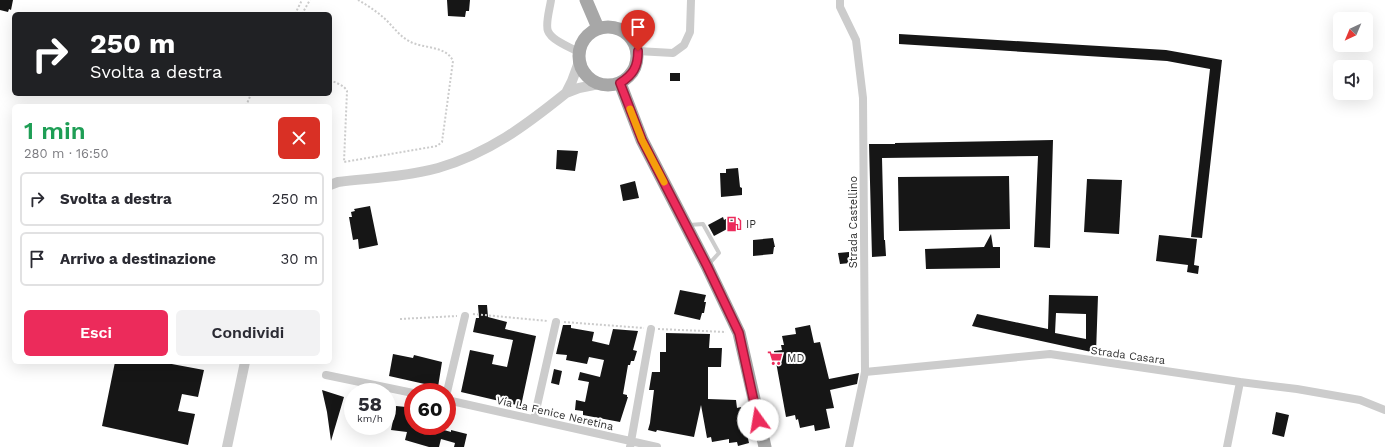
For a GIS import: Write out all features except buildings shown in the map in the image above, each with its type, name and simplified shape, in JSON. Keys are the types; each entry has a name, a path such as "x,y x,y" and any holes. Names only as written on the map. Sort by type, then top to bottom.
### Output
{"main road":[{"path":"586,0 598,28"},
{"path":"607,26 623,30 635,43 638,51 638,61 628,78 620,83 610,85 600,84 590,79 584,72 579,57 581,44 585,37 598,28 607,26"},
{"path":"620,83 642,140 707,266 739,333 765,447"}],"street":[{"path":"551,0 548,31 555,39 579,57 572,81 566,93"},
{"path":"638,51 673,53 684,45 690,32 691,0"},
{"name":"Strada Castellino","path":"840,0 840,7 856,40 863,98 865,372 849,447"},
{"path":"333,182 407,174 436,168 462,160 506,138 530,122 566,93 579,88 600,84"},
{"path":"449,383 465,316"},
{"path":"534,420 556,322"},
{"path":"630,444 651,329"},
{"name":"Strada Casara","path":"865,372 1050,354 1297,389 1360,400 1385,410"},
{"path":"227,447 245,364"},
{"path":"326,375 404,391"},
{"path":"1227,447 1240,382"},
{"name":"Via La Fenice Neretina","path":"456,402 630,444 657,447"}],"path":[{"path":"296,12 302,0"},
{"path":"303,12 310,0"},
{"path":"332,81 341,85 346,91 344,162 437,146 442,142 451,74 452,61 450,56 445,52 409,42 382,16 358,0"},
{"path":"400,319 465,316 471,314 651,329 739,333"}],"slow traffic":[{"path":"630,109 642,140 664,182"}],"place":[{"name":"IP","path":"734,224"},
{"name":"MD","path":"775,358"}],"route":[{"path":"638,51 638,61 634,70 628,78 620,83 642,140 707,266 739,333 758,420"}]}
